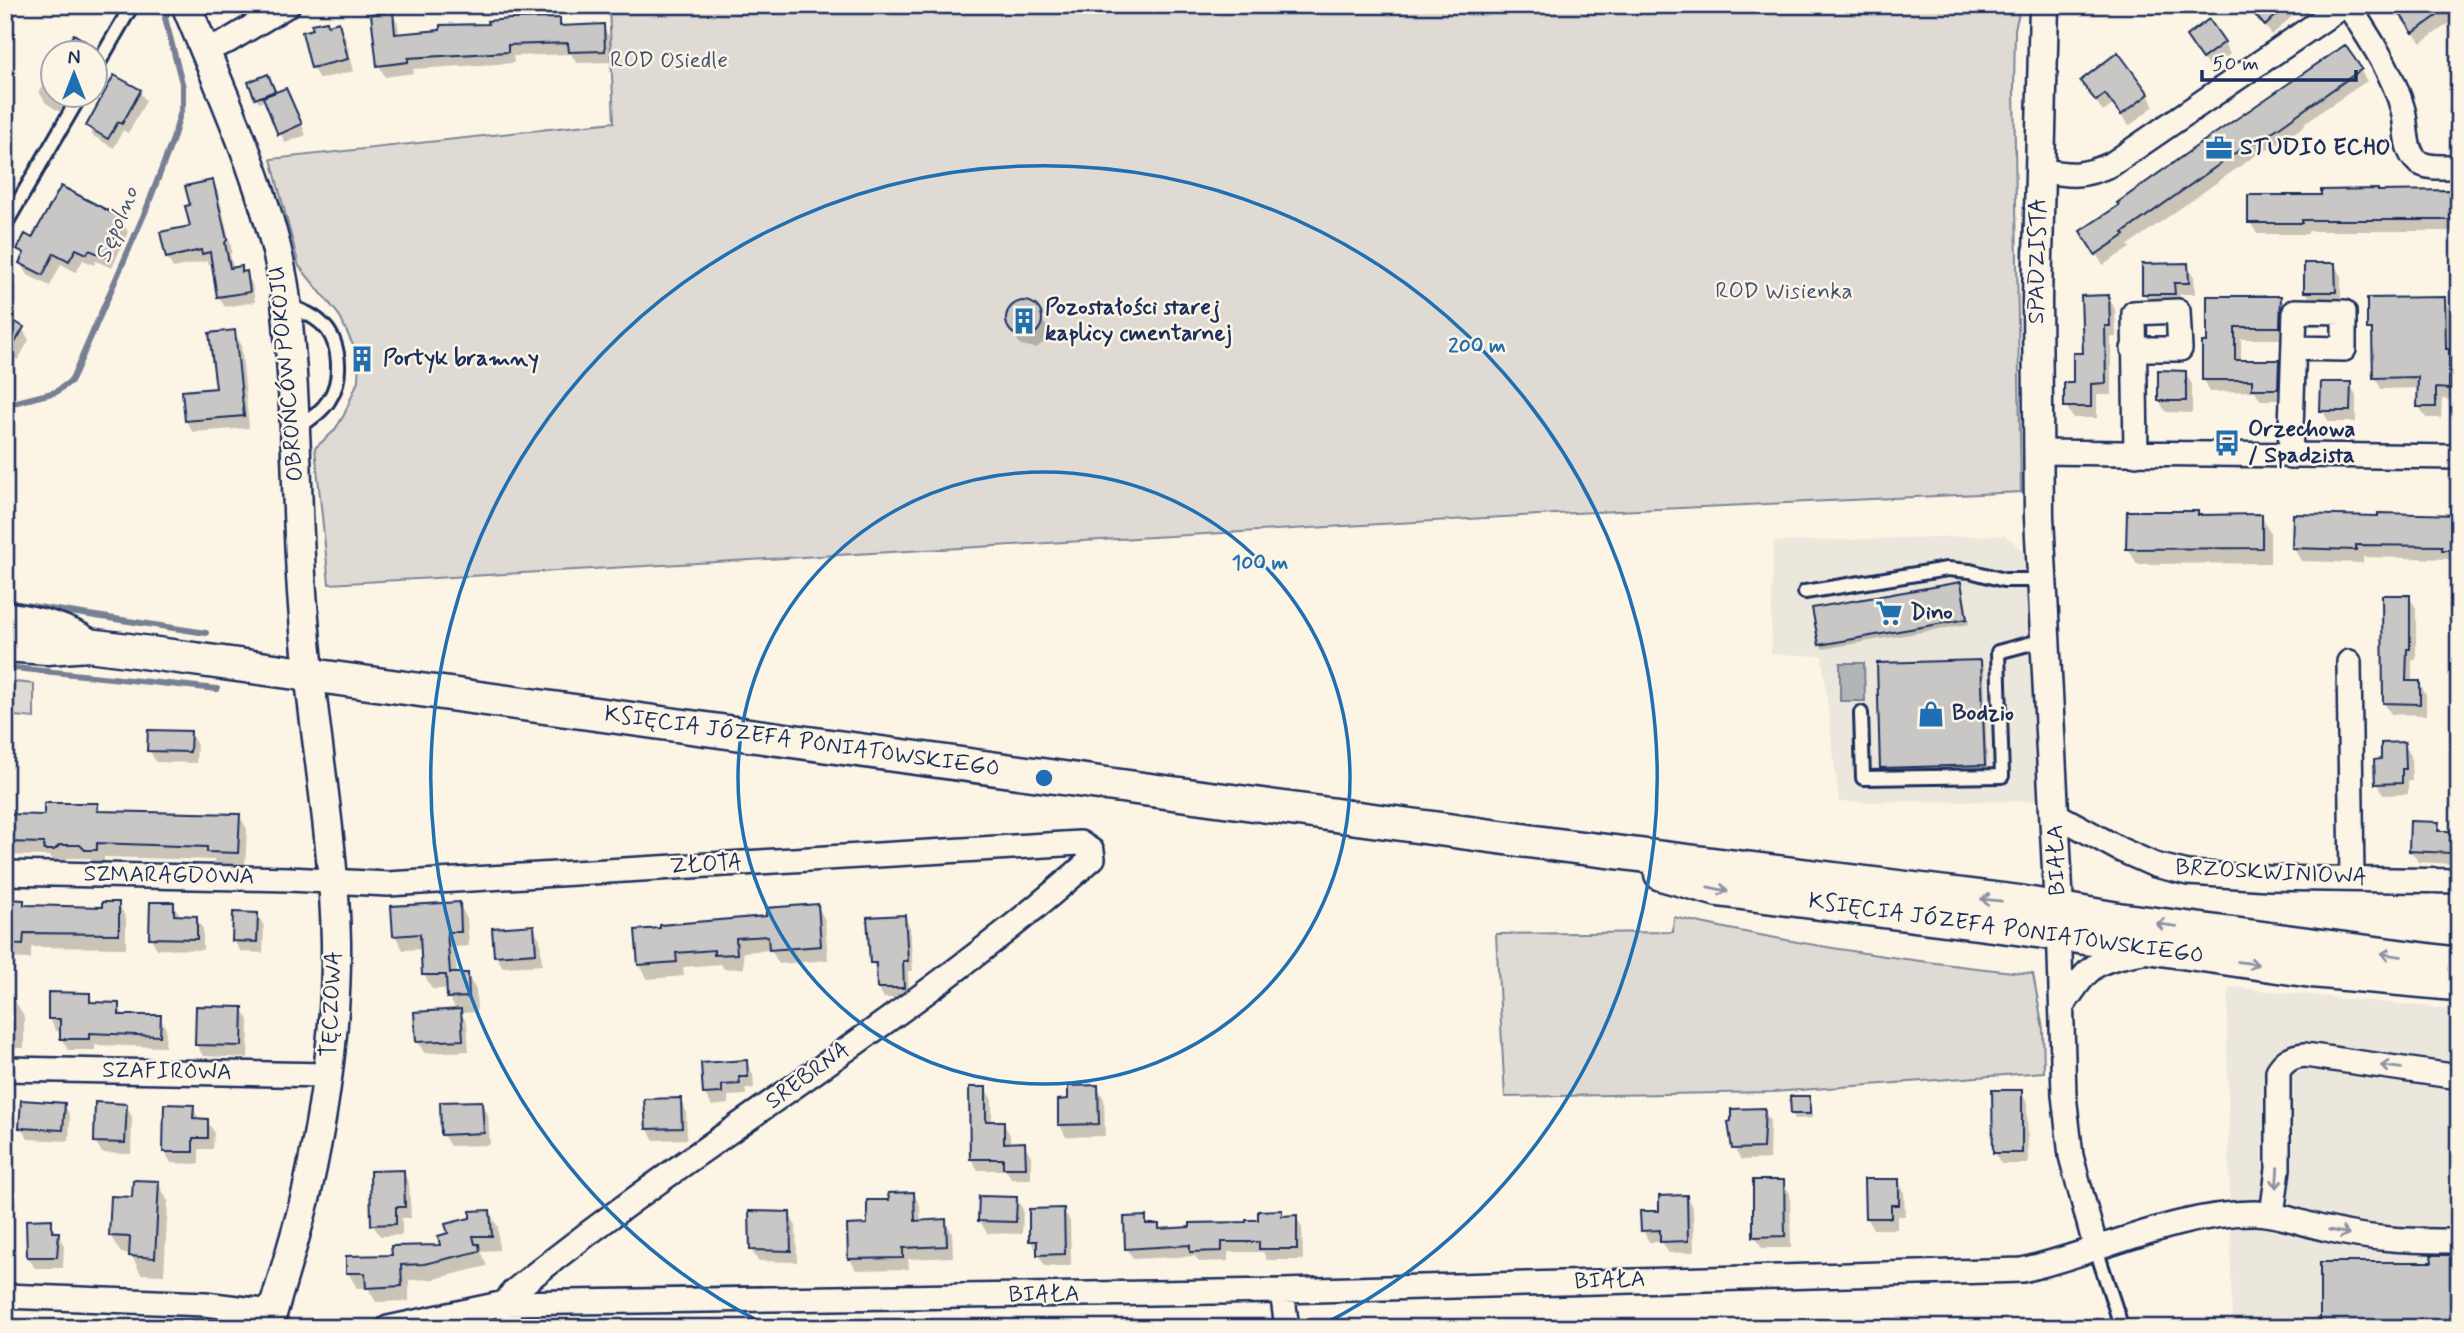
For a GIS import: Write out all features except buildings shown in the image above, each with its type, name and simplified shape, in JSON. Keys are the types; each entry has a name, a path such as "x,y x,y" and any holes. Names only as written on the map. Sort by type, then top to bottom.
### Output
{"main road":[{"name":"KSIĘCIA JÓZEFA PONIATOWSKIEGO","path":"5,618 54,628 71,634 88,645"},
{"name":"KSIĘCIA JÓZEFA PONIATOWSKIEGO","path":"5,645 47,648 88,645 1558,845 2019,902 2059,922 2153,950 2312,971 2459,984"},
{"name":"KSIĘCIA JÓZEFA PONIATOWSKIEGO","path":"2059,922 2459,964"}],"street":[{"name":"OBROŃCÓW POKOJU","path":"186,5 259,195 283,279 295,430 299,566 309,674"},
{"path":"204,50 228,41 288,5"},
{"name":"SPADZISTA","path":"2039,517 2039,170 2044,5"},
{"path":"2039,170 2064,175 2091,174 2112,163 2346,5 2395,86 2409,148 2416,160 2427,166 2459,167"},
{"path":"2290,457 2294,348"},
{"path":"2133,349 2136,454"},
{"path":"2038,452 2459,457"},
{"name":"BIAŁA","path":"388,1328 505,1303 1282,1291 2022,1270 2096,1249 2071,1156 2064,1095 2055,814 2039,517"},
{"path":"2348,662 2352,879"},
{"name":"TĘCZOWA","path":"270,1320 306,1194 328,1075 335,989 333,881 309,674"},
{"name":"BRZOSKWINIOWA","path":"2055,814 2144,860 2188,873 2269,878 2459,881"},
{"name":"ZŁOTA","path":"333,881 402,883 1080,843"},
{"name":"SREBRNA","path":"505,1303 513,1292 543,1268 945,978 1059,888 1093,858 1092,851 1080,843"},
{"name":"SZMARAGDOWA","path":"5,873 333,881"},
{"path":"2063,1005 2084,974 2094,966 2120,956 2153,950"},
{"path":"2272,1215 2278,1170 2277,1082 2278,1071 2283,1063 2295,1056 2305,1055 2459,1077"},
{"name":"SZAFIROWA","path":"5,1069 328,1075"},
{"path":"2096,1249 2176,1225 2212,1217 2256,1213 2378,1240 2459,1241"},
{"path":"1282,1291 1287,1328"},
{"path":"5,1296 205,1304 270,1320"},
{"path":"505,1303 511,1328"}],"lane":[{"path":"108,47 132,5"},
{"path":"5,225 73,108"},
{"path":"286,305 312,315 324,325 333,339 337,357 338,373 329,400 319,412 295,430"},
{"path":"1805,592 1947,569 1970,571 2004,580 2041,580"},
{"path":"1861,713 1863,778 2002,776 1998,652 2032,643 2044,643"},
{"path":"2096,1249 2122,1328"}],"shaded area":[{"path":"2005,535 2024,552 2037,801 1839,802 1822,656 1771,654 1773,542"},
{"path":"1840,663 1864,663 1865,701 1840,701"},
{"path":"2229,987 2459,1010 2459,1328 2232,1328 2227,1032"}],"green space":[{"path":"609,5 2021,5 2015,29 2014,89 2021,492 1574,513 329,584 315,448 334,431 344,415 358,381 359,358 339,315 299,266 271,159 614,122"},
{"path":"5,681 34,684 34,718 5,715"},
{"path":"1674,917 1852,951 2033,974 2043,1029 2044,1072 1773,1092 1505,1097 1496,934 1673,932"}],"waterway":[{"name":"Sępolno","path":"5,405 56,392 72,380 146,210 183,104 183,87 165,18 168,12"},
{"path":"5,602 206,633"},
{"path":"5,667 217,689"}],"place":[{"name":"STUDIO ECHO","path":"2219,148"},
{"name":"Pozostałości starej kaplicy cmentarnej","path":"1024,321"},
{"name":"Portyk bramny","path":"362,359"},
{"name":"Orzechowa / Spadzista","path":"2227,443"},
{"name":"Dino","path":"1889,613"},
{"name":"Bodzio","path":"1931,714"}],"park label":[{"name":"ROD Osiedle","path":"669,61"},
{"name":"ROD Wisienka","path":"1784,292"}]}
